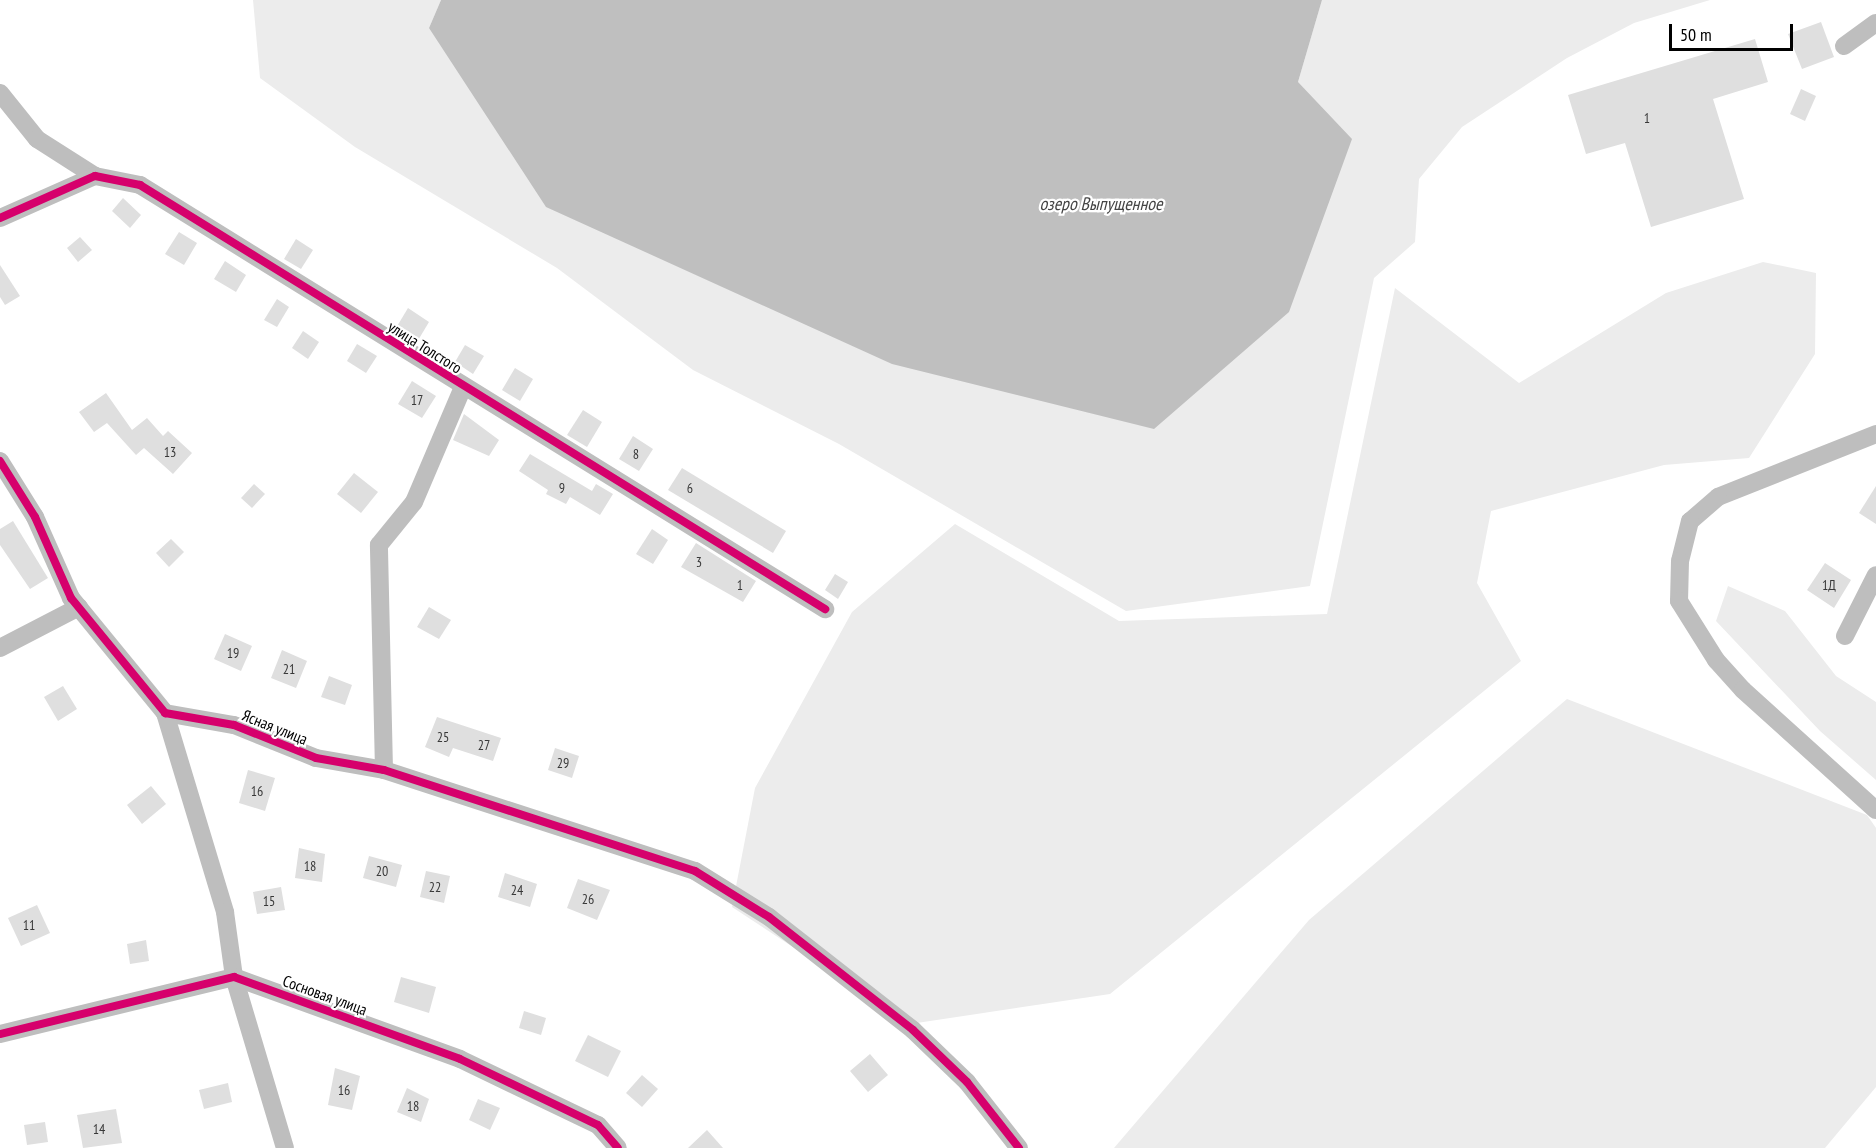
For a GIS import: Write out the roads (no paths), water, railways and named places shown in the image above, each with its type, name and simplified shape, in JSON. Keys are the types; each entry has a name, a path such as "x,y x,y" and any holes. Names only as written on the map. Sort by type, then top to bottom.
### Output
{"street":[{"path":"1876,23 1844,46 1876,36"},
{"path":"1,103 37,139 95,176"},
{"path":"0,218 95,176"},
{"name":"улица Толстого","path":"95,176 140,185 825,609"},
{"path":"384,770 379,545 414,502 463,387"},
{"path":"1876,434 1711,503 1690,521 1680,561 1679,601 1716,660 1743,690 1876,810"},
{"path":"0,461 35,517 79,607 165,712 225,912 234,977 285,1148"},
{"path":"1845,636 1876,575"},
{"path":"0,648 79,607"},
{"name":"Ясная улица","path":"165,712 234,725 316,758 384,770 663,857 769,917 912,1030 967,1083 1019,1148"},
{"path":"0,1034 234,977"},
{"name":"Сосновая улица","path":"234,977 460,1059 598,1125 618,1148"}],"water":[{"name":"озеро Выпущенное","path":"441,0 1322,0 1298,82 1352,139 1289,312 1154,429 892,364 546,207 429,28"}]}
